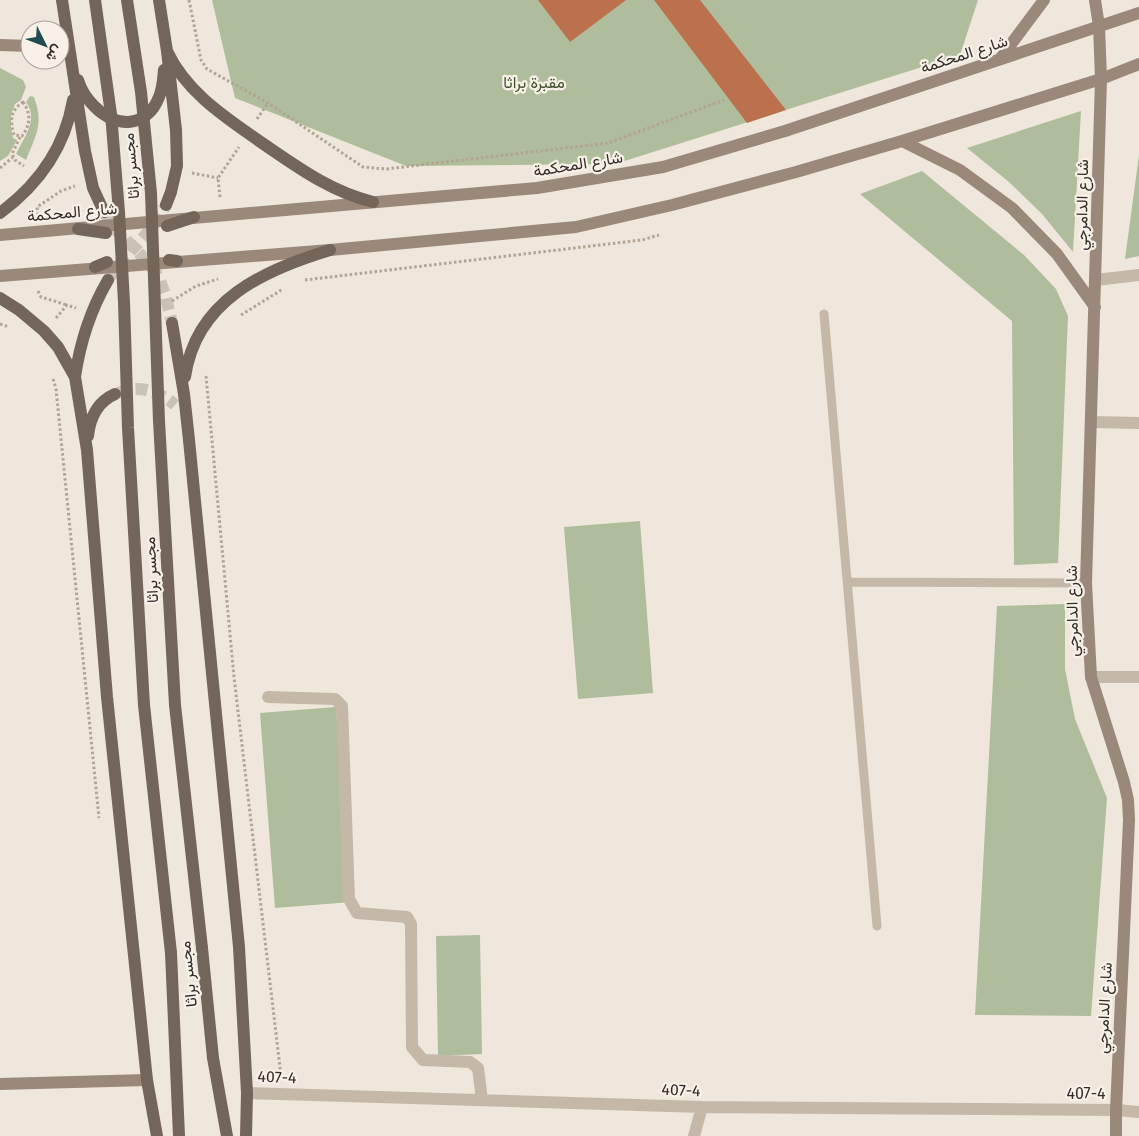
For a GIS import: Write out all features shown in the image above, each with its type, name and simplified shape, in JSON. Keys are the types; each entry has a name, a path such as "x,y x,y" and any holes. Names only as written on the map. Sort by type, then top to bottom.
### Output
{"main road":[{"path":"62,0 64,20"},
{"name":"مجسر براثا","path":"95,0 111,114 119,212 128,428 144,705 171,952 179,1136"},
{"name":"مجسر براثا","path":"127,0 141,92 151,193 159,421 175,705 213,1058 227,1136"},
{"path":"159,0 168,51 176,130 177,166 166,206"},
{"path":"1000,59 1044,0"},
{"name":"شارع الدامرجي","path":"1095,0 1099,26 1101,79 1086,583 1090,677 1128,800 1129,820 1116,1136"},
{"name":"شارع المحكمة","path":"0,235 537,188 663,167 785,131 1139,13"},
{"path":"70,60 78,83 90,102 107,117 117,122 126,123 146,115 154,107 160,96 163,83 165,37"},
{"path":"0,45 20,46"},
{"path":"168,51 173,64 184,79 217,110 321,182 343,193 373,202"},
{"path":"0,276 101,265 330,250 576,227 672,205 796,172 1101,79 1139,64"},
{"path":"70,67 93,188 104,212"},
{"path":"0,213 32,186 50,161 61,142 70,119 74,88"},
{"path":"902,141 960,170 1012,208 1057,254 1095,307"},
{"path":"167,226 194,217"},
{"path":"78,229 106,233"},
{"path":"184,394 187,364 196,338 212,314 229,297 286,265 330,250"},
{"path":"108,280 84,334 78,355 75,377 87,450 107,697 148,1080 156,1136"},
{"path":"0,298 35,321 58,347 75,377"},
{"path":"172,323 184,394 189,440 239,946 246,1092 246,1136"},
{"path":"87,450 91,418 99,406 115,394"},
{"path":"175,405 189,440"},
{"path":"0,1084 148,1080"}],"street":[{"path":"1096,280 1139,275"},
{"path":"1092,422 1139,423"},
{"path":"1090,677 1139,677"},
{"path":"268,697 335,699 342,706 348,899 357,913 407,917 410,924 412,1046 423,1060 470,1062 478,1068 482,1100"},
{"name":"407-4","path":"246,1092 702,1107 1116,1110 1139,1112"},
{"path":"694,1136 702,1107"}],"lane":[{"path":"824,314 878,926"},
{"path":"848,582 1086,583"}],"path":[{"path":"189,0 201,60 207,69 268,103 363,167 386,169 608,143 724,100"},
{"path":"24,102 30,119 28,128 22,136 14,135 12,116 16,107 24,102"},
{"path":"220,195 218,178 243,140"},
{"path":"0,168 13,157"},
{"path":"188,172 218,178"},
{"path":"38,210 38,207 62,191 81,183"},
{"path":"57,188 62,191"},
{"path":"298,282 642,240 659,235"},
{"path":"171,302 196,286 223,277"},
{"path":"238,317 290,285"},
{"path":"38,290 41,297 83,310"},
{"path":"54,320 67,305"},
{"path":"0,324 16,329"},
{"path":"205,370 234,677 283,1094"},
{"path":"52,374 56,389 99,819"}],"green space":[{"name":"مقبرة براثا","path":"212,0 978,0 960,55 615,164 406,166 235,98"},
{"path":"0,68 23,80 26,87 21,100 15,104 11,115 13,138 17,140 8,156 0,161"},
{"path":"30,96 34,97 37,106 38,129 26,160 16,154 31,122 30,109 26,102"},
{"path":"1081,111 1073,252 1042,214 1009,182 967,148"},
{"path":"1139,155 1139,256 1125,259"},
{"path":"922,171 1024,255 1056,289 1068,316 1058,563 1014,565 1012,321 860,194"},
{"path":"640,521 653,693 578,699 564,527"},
{"path":"1065,604 1065,669 1075,719 1107,798 1091,1016 975,1015 997,606"},
{"path":"336,707 351,902 275,908 260,713"},
{"path":"480,935 482,1054 438,1056 436,936"}],"building":[{"path":"538,0 626,0 570,42"},
{"path":"654,0 700,0 786,110 747,123"}],"tunnel":[{"path":"108,280 153,225 166,205"},
{"path":"104,212 112,226 149,263 159,278 172,323"},
{"path":"118,393 134,389 148,390 162,396 175,405"}]}
